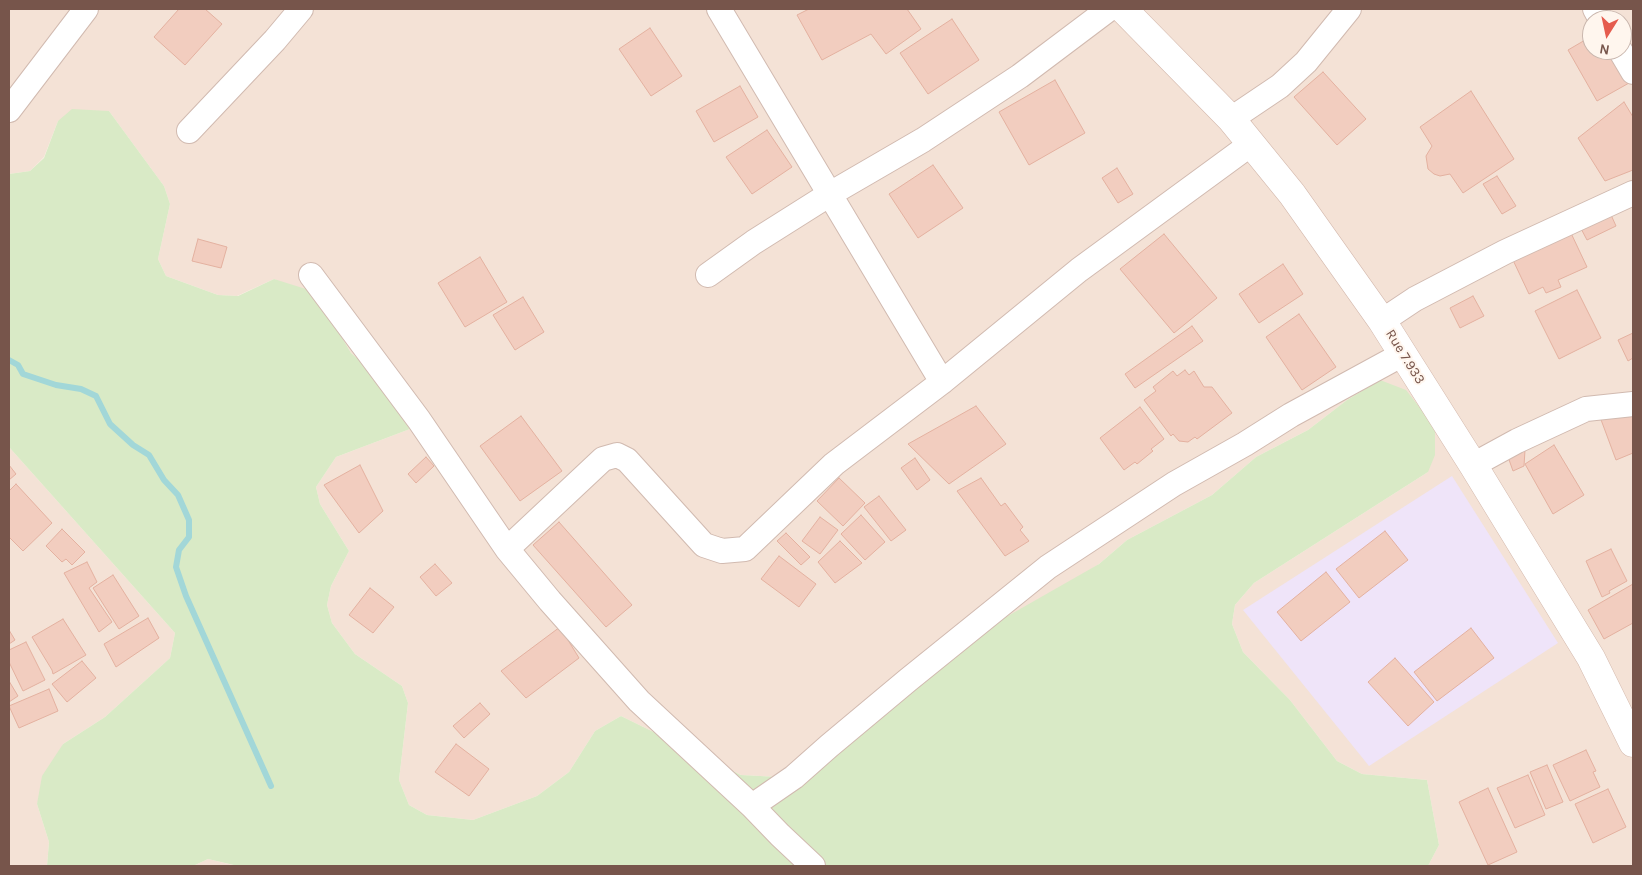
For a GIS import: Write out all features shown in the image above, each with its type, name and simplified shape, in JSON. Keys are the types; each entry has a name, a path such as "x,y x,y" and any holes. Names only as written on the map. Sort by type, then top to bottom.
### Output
{"street":[{"path":"9,110 86,9"},
{"path":"189,131 275,40 301,9"},
{"path":"719,9 942,382"},
{"path":"1231,120 1280,86 1306,62 1349,9"},
{"path":"708,275 754,242 830,194 924,140 1020,76 1126,11"},
{"name":"Rue 7.933","path":"1126,11 1231,120 1251,144 1292,194 1382,321 1591,658 1633,743"},
{"path":"1626,60 1633,72"},
{"path":"507,549 603,458 617,455 627,460 704,545 722,551 746,549 834,464 942,382 1079,270 1251,144"},
{"path":"1382,321 1415,299 1505,252 1633,193"},
{"path":"311,275 420,420 507,549 550,601 639,702 752,806 813,866"},
{"path":"752,806 794,777 908,680 1048,567 1174,484 1245,444 1291,414 1403,354"},
{"path":"1473,465 1517,441 1586,409 1633,404"}],"shaded area":[{"path":"9,9 1633,9 1633,866 1428,866 1439,845 1427,780 1362,774 1337,761 1290,700 1243,652 1232,624 1235,605 1254,583 1428,472 1380,380 1347,400 1308,430 1256,457 1212,495 1127,540 1099,564 779,777 741,775 621,716 595,731 569,772 537,796 473,820 427,815 409,805 399,780 408,703 402,686 355,654 332,623 327,605 331,586 349,551 320,504 316,487 336,457 410,429 380,378 351,353 322,303 274,279 237,296 218,295 166,276 158,259 170,204 164,186 109,111 58,121 44,157 30,171 9,174"},
{"path":"9,447 175,633 170,658 105,717 63,744 37,804 49,842 47,866 9,866"},
{"path":"1452,476 1558,643 1369,766 1243,610"},
{"path":"208,859 237,866 193,866"}],"green space":[{"path":"72,109 109,111 164,186 170,204 158,259 166,276 218,295 238,296 274,279 309,290 322,303 351,353 380,378 410,429 336,457 316,487 320,504 349,551 331,586 327,605 332,623 355,654 402,686 408,703 399,780 409,805 427,815 473,820 537,796 569,772 595,731 621,716 741,775 779,777 985,629 1099,564 1127,540 1212,495 1256,457 1308,430 1347,400 1380,380 1406,390 1435,427 1435,455 1428,472 1254,583 1235,605 1232,624 1243,652 1290,700 1337,761 1362,774 1427,780 1439,845 1428,866 238,866 208,859 193,866 47,866 49,842 37,804 42,776 63,744 105,717 170,658 175,633 9,447 9,174 30,171 44,158 58,121"}],"building":[{"path":"179,9 205,9 222,24 185,65 154,37"},
{"path":"809,9 907,9 921,29 886,54 871,34 822,60 797,15"},
{"path":"952,19 979,60 928,94 900,53"},
{"path":"650,28 682,76 651,96 619,49"},
{"path":"1582,42 1582,60 1616,60 1629,83 1597,101 1568,50"},
{"path":"1323,72 1366,119 1337,145 1294,97"},
{"path":"1055,80 1085,133 1029,165 999,112"},
{"path":"740,86 758,117 714,142 696,111"},
{"path":"1471,91 1514,159 1463,193 1450,174 1440,176 1428,169 1426,156 1432,146 1420,127"},
{"path":"1624,102 1633,117 1633,170 1605,181 1578,138"},
{"path":"767,130 792,167 752,194 726,157"},
{"path":"933,165 963,208 918,238 889,194"},
{"path":"1117,168 1133,194 1118,203 1102,178"},
{"path":"1497,176 1516,206 1502,214 1483,184"},
{"path":"1607,206 1616,226 1587,240 1577,221"},
{"path":"1570,231 1587,267 1558,280 1561,287 1546,293 1543,287 1529,294 1512,258"},
{"path":"1164,234 1217,298 1174,333 1120,269"},
{"path":"198,239 227,247 221,268 192,261"},
{"path":"480,257 507,302 465,327 438,283"},
{"path":"1283,264 1303,294 1259,323 1239,294"},
{"path":"1577,290 1601,338 1559,359 1535,311"},
{"path":"1473,296 1484,316 1460,328 1450,308"},
{"path":"523,297 544,332 515,350 493,315"},
{"path":"1299,314 1336,367 1302,390 1266,337"},
{"path":"1192,326 1203,341 1135,388 1125,374"},
{"path":"1633,333 1633,358 1628,361 1618,340"},
{"path":"1185,370 1189,375 1194,371 1204,387 1212,387 1232,413 1197,439 1195,437 1188,442 1179,441 1173,434 1171,436 1144,400 1156,391 1153,387 1173,371 1177,376"},
{"path":"1633,404 1633,453 1616,460 1600,417"},
{"path":"976,406 1006,444 949,484 908,444"},
{"path":"1140,407 1164,439 1137,464 1135,462 1124,470 1100,438"},
{"path":"521,416 562,471 520,501 480,446"},
{"path":"1554,445 1584,495 1553,514 1525,464"},
{"path":"1525,450 1524,466 1513,471 1507,454"},
{"path":"426,457 434,466 416,483 408,474"},
{"path":"915,458 930,480 917,490 901,468"},
{"path":"9,465 16,474 9,480"},
{"path":"360,465 383,511 359,533 324,485"},
{"path":"839,478 865,503 843,526 817,501"},
{"path":"981,478 1001,506 1005,503 1023,527 1020,530 1029,541 1005,556 957,491"},
{"path":"16,484 52,523 23,551 9,537 9,491"},
{"path":"879,496 906,530 891,541 864,507"},
{"path":"861,515 885,542 865,560 841,534"},
{"path":"820,517 838,530 820,554 802,541"},
{"path":"559,522 632,605 606,627 533,545"},
{"path":"62,529 85,552 72,565 66,559 62,562 46,546"},
{"path":"1385,531 1408,560 1359,598 1336,569"},
{"path":"786,533 810,557 801,565 777,541"},
{"path":"840,541 862,563 835,583 818,562"},
{"path":"1611,549 1627,581 1602,597 1586,561"},
{"path":"779,556 816,584 799,607 761,579"},
{"path":"87,562 97,582 89,588 112,622 99,632 64,573"},
{"path":"435,564 452,583 436,596 420,577"},
{"path":"1326,572 1350,602 1301,641 1277,612"},
{"path":"113,575 139,616 119,629 93,588"},
{"path":"1633,584 1633,623 1604,639 1588,610"},
{"path":"370,588 394,607 373,633 349,615"},
{"path":"148,618 159,638 116,667 104,644"},
{"path":"63,619 86,655 53,674 32,637"},
{"path":"560,627 579,658 526,698 501,671"},
{"path":"1471,628 1494,658 1437,701 1414,672"},
{"path":"9,630 15,640 9,644"},
{"path":"26,642 45,680 23,691 9,662 9,650"},
{"path":"1395,658 1434,702 1408,726 1368,682"},
{"path":"82,661 96,678 67,702 52,684"},
{"path":"9,681 18,696 9,702"},
{"path":"49,689 58,711 19,728 9,706"},
{"path":"480,703 490,714 464,738 453,726"},
{"path":"456,744 489,769 469,796 435,772"},
{"path":"1586,750 1596,771 1593,772 1600,787 1570,801 1553,765"},
{"path":"1547,765 1563,802 1546,809 1530,772"},
{"path":"1528,775 1545,815 1515,828 1497,788"},
{"path":"1488,788 1517,852 1488,865 1459,802"},
{"path":"1608,789 1626,827 1593,843 1575,804"}],"waterway":[{"path":"9,360 18,365 23,374 56,385 81,389 96,396 110,424 133,445 149,455 164,480 178,495 189,520 189,537 179,550 176,567 186,596 271,786"}]}
